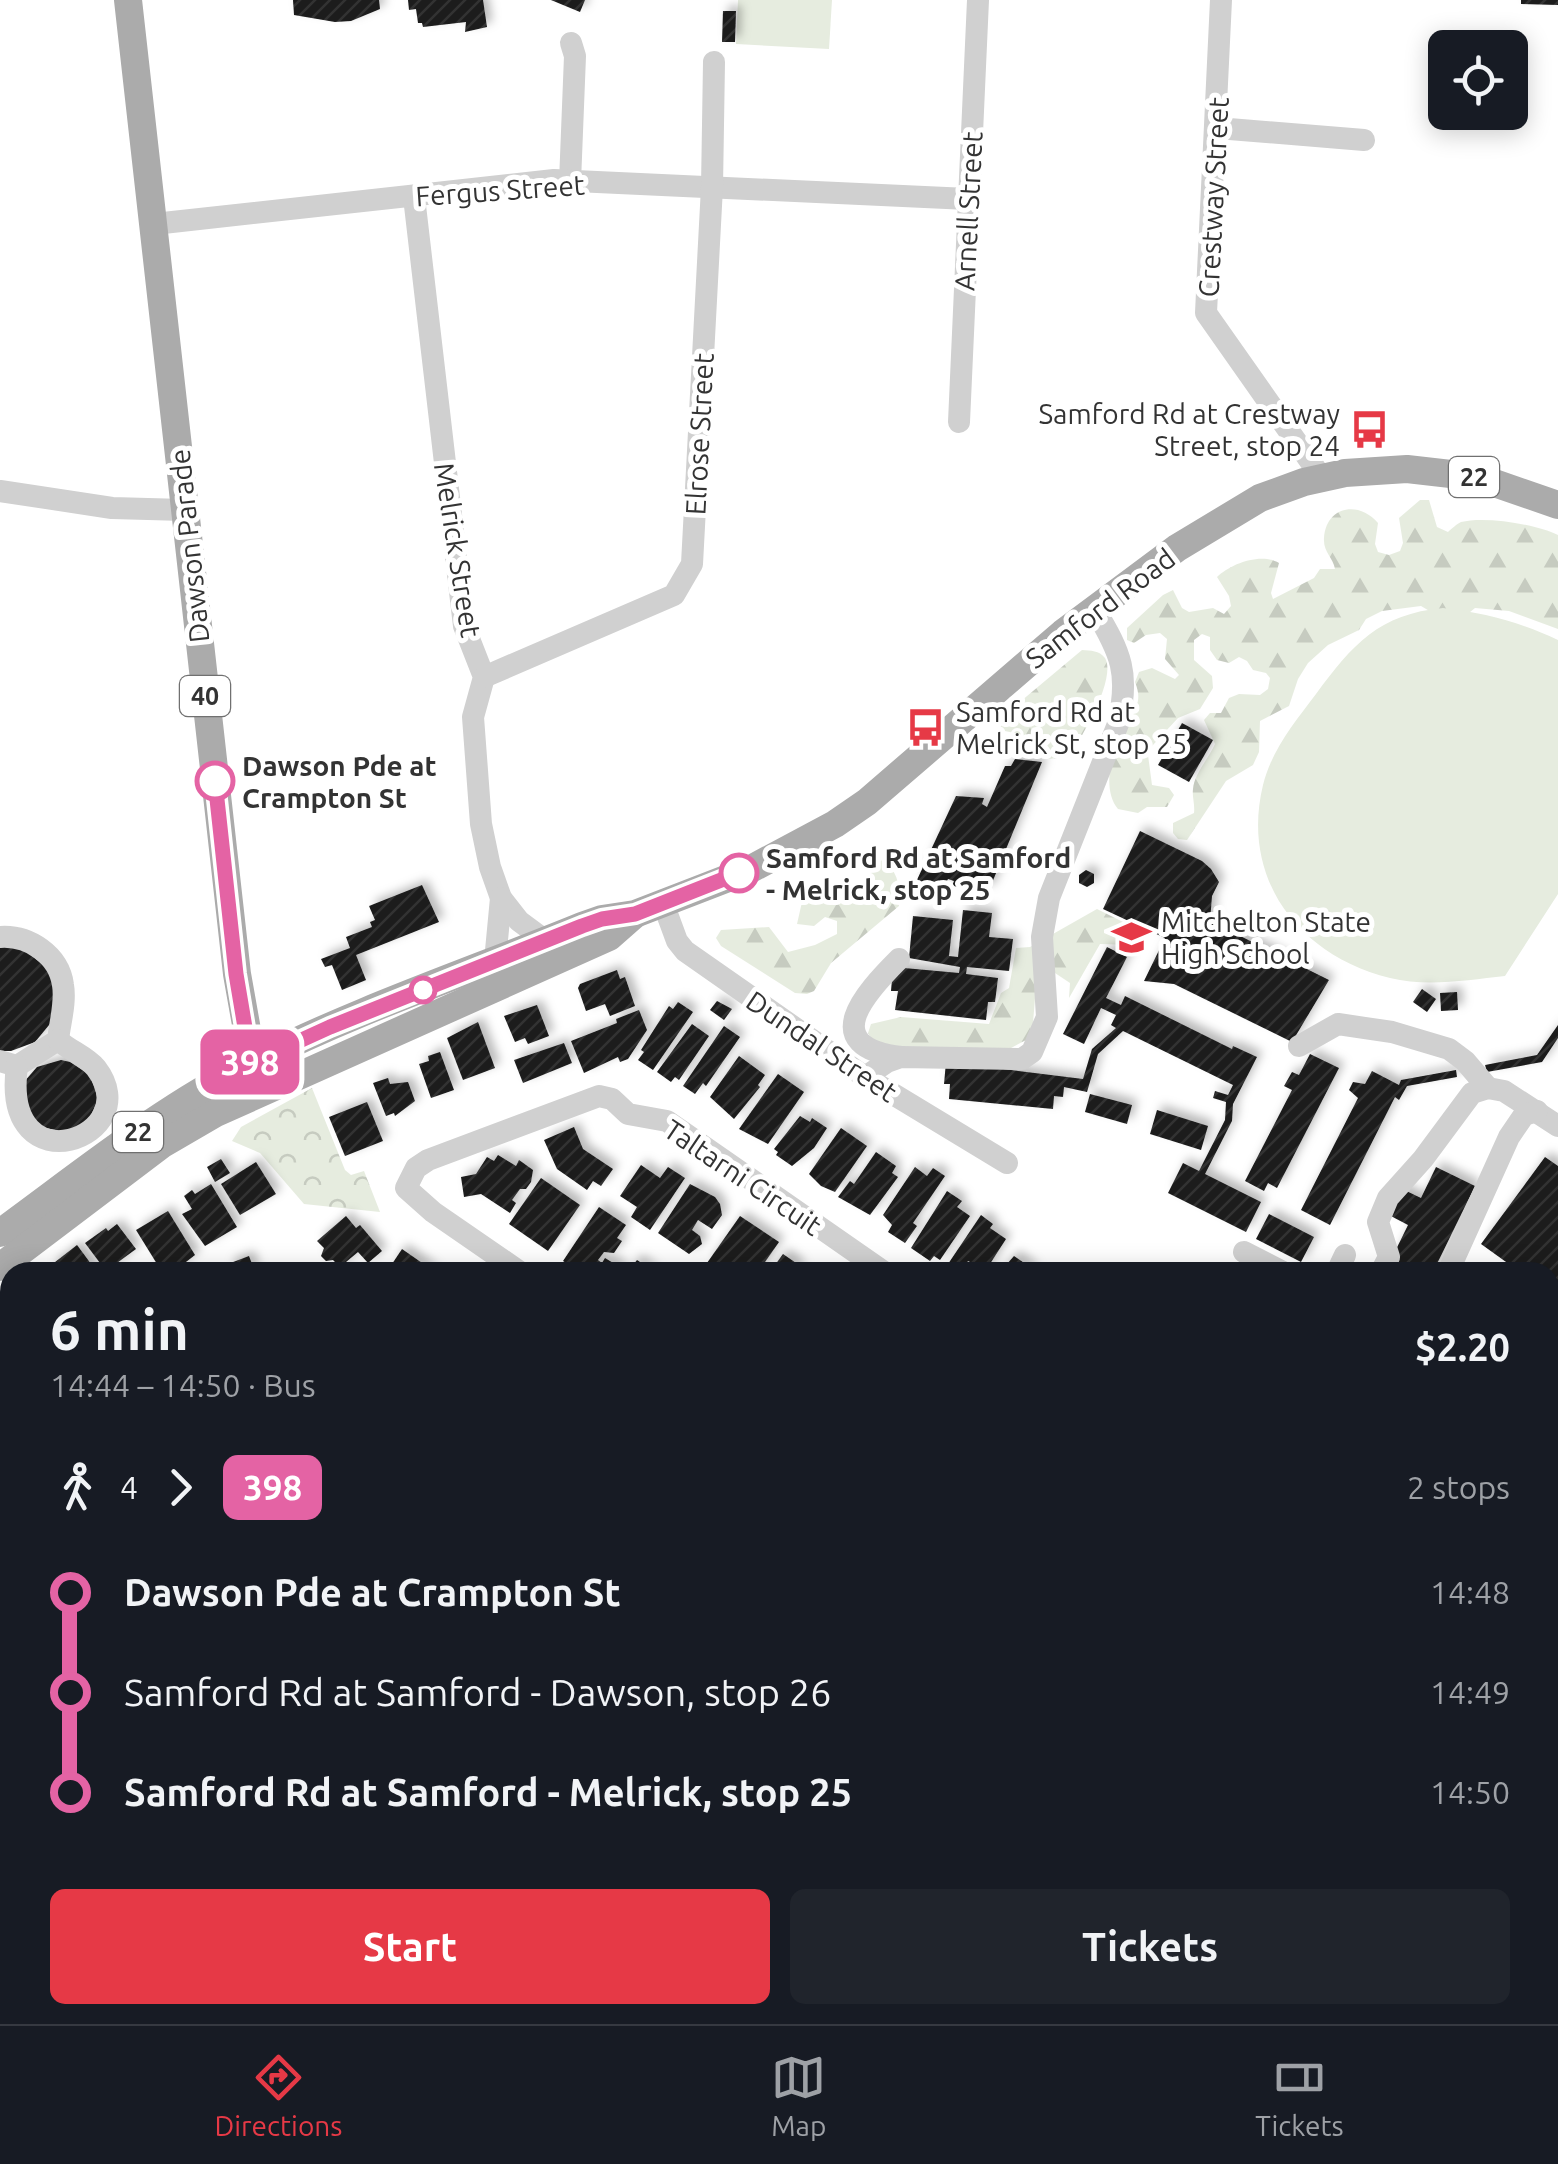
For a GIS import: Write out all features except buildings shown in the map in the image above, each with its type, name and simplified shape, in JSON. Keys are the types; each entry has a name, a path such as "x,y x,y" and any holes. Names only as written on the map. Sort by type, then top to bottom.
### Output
{"main road":[{"name":"Dawson Parade","path":"128,0 236,974 258,1092"},
{"name":"Samford Road","path":"0,1233 146,1126 251,1063 330,1027 602,919 635,914 780,856 835,824 867,802 1027,662 1177,548 1243,506 1284,488 1322,478 1385,469 1432,470 1498,483 1558,504"},
{"name":"Samford Road","path":"7,1262 161,1145 258,1092 609,937 635,914"}],"street":[{"name":"Arnell Street","path":"959,422 978,0"},
{"name":"Crestway Street","path":"1221,0 1206,313 1322,478"},
{"path":"570,182 575,56 572,43"},
{"name":"Elrose Street","path":"484,677 674,595 692,564 712,187 714,62"},
{"path":"1217,128 1364,140"},
{"name":"Fergus Street","path":"154,224 554,180 968,200"},
{"name":"Melrick Street","path":"414,197 464,626 484,677 473,717 484,843 501,898 519,920 546,941"},
{"path":"0,491 112,508 184,510"},
{"path":"900,959 859,1004 853,1022 860,1040 878,1052 901,1058 1022,1059 1032,1052 1048,1006 1042,938 1048,898 1118,724 1125,696 1120,652 1095,610"},
{"name":"Melrick Street","path":"495,961 501,898"},
{"name":"Dundal Street","path":"663,903 677,941 685,951 865,1077 1006,1164"},
{"path":"0,937 28,941 44,950 57,966 63,984 58,1040"},
{"path":"1300,1046 1338,1024 1392,1032 1449,1049 1488,1088"},
{"path":"58,1040 70,1052 86,1059 104,1083 105,1098 101,1116 86,1133 63,1142 49,1141 24,1127 17,1115 8,1064 58,1040"},
{"path":"865,1077 901,1058"},
{"path":"1386,1262 1389,1257 1378,1222 1388,1198 1472,1093 1488,1088 1504,1091 1558,1126"},
{"name":"Taltarni Circuit","path":"506,1262 406,1188 416,1168 428,1160 599,1096 612,1099 628,1114 667,1121 870,1262"},
{"path":"1453,1262 1510,1137 1524,1115 1537,1111"},
{"path":"1244,1252 1264,1262"}],"green space":[{"path":"738,0 832,0 829,49 736,44"},
{"path":"1420,500 1429,500 1437,527 1448,532 1461,522 1483,520 1524,524 1558,535 1558,629 1509,611 1475,608 1448,622 1421,606 1382,611 1366,619 1359,630 1328,645 1308,663 1289,706 1260,721 1259,752 1253,765 1226,781 1187,840 1178,839 1173,833 1173,823 1194,813 1194,783 1215,744 1204,720 1210,713 1221,713 1229,698 1239,694 1260,695 1268,689 1270,678 1239,657 1229,663 1217,660 1210,650 1210,637 1202,634 1194,640 1194,660 1212,676 1213,688 1200,709 1178,718 1148,755 1152,785 1169,788 1174,795 1167,807 1147,807 1138,813 1118,809 1110,792 1111,761 1137,703 1135,682 1139,672 1152,668 1175,679 1179,675 1165,659 1167,639 1160,633 1146,635 1134,643 1127,640 1127,628 1173,590 1182,608 1189,612 1213,608 1224,614 1231,606 1217,577 1246,561 1264,559 1279,563 1273,599 1314,578 1320,569 1335,569 1324,538 1331,519 1345,510 1362,511 1378,523 1378,552 1389,555 1400,551 1403,543 1399,518"},
{"path":"1443,608 1502,619 1558,640 1558,894 1505,976 1418,982 1358,967 1329,952 1304,932 1284,909 1269,882 1260,852 1258,820 1263,785 1278,748 1342,660 1384,625 1421,611"},
{"path":"1082,650 1097,652 1105,658 1106,680 1089,723 1068,757 1047,759 1019,734 1000,730 1003,716"},
{"path":"884,860 898,881 899,906 831,963 814,991 795,993 721,946 716,938 721,930 769,927 788,952 815,945 837,934 837,921 825,917 814,926 797,924 802,902 829,891 840,897 861,883 875,862"},
{"path":"1097,909 1139,930 1142,937 1134,945 1100,944 1069,998 1070,983 1055,973 1037,974 1033,1023 1026,1040 1011,1048 889,1048 874,1042 868,1033 871,1024 901,1017 989,1024 1001,993 1009,988 1016,948 1030,947"},
{"path":"312,1088 345,1170 351,1175 364,1171 380,1212 304,1204 260,1153 232,1141 241,1127"}],"bus line":[{"name":"398","path":"215,781 236,974 251,1063 330,1027 582,926 635,914 739,873"}],"place":[{"name":"Samford Rd at Crestway Street, stop 24","path":"1370,429"},
{"name":"Samford Rd at Melrick St, stop 25","path":"926,727"},
{"name":"Dawson Pde at Crampton St","path":"215,781"},
{"name":"Samford Rd at Samford - Melrick, stop 25","path":"739,873"},
{"name":"Mitchelton State High School","path":"1131,937"}]}
